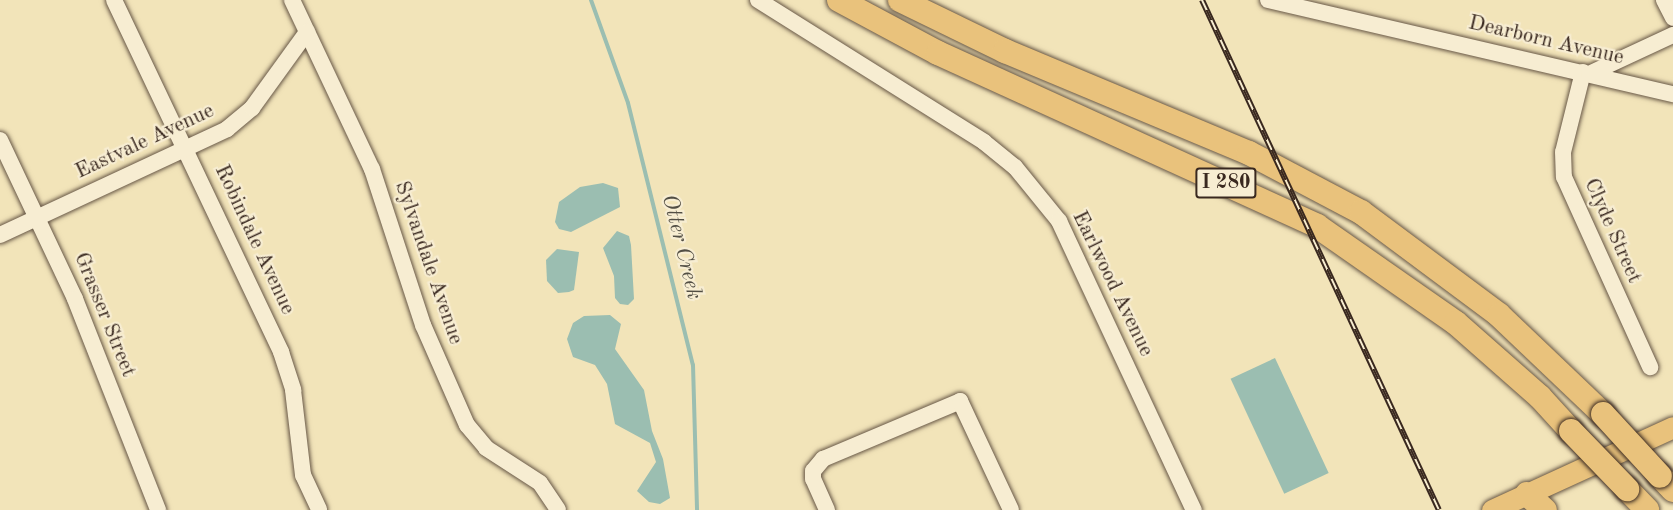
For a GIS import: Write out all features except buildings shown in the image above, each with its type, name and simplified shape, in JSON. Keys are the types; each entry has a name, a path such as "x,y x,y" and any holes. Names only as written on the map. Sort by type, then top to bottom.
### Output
{"highway":[{"name":"I 280","path":"839,0 938,53 1317,226 1456,323 1540,398 1647,510"},
{"name":"I 280","path":"900,0 1005,51 1249,153 1361,212 1407,243 1499,315 1603,414 1666,482"},
{"path":"924,0 1005,51"},
{"path":"1527,494 1545,510"}],"main road":[{"path":"1492,510 1673,427"}],"street":[{"name":"Robindale Avenue","path":"114,0 281,352 292,390 303,475 319,510"},
{"name":"Sylvandale Avenue","path":"292,0 372,169 423,325 467,425 491,453 540,483 558,510"},
{"name":"Earlwood Avenue","path":"758,0 984,142 1015,167 1059,221 1194,510"},
{"name":"Dearborn Avenue","path":"1268,0 1673,94"},
{"path":"1664,0 1673,18"},
{"name":"Eastvale Avenue","path":"0,235 221,133 247,113 307,32"},
{"path":"1586,73 1673,35"},
{"name":"Clyde Street","path":"1586,73 1563,152 1564,177 1650,367"},
{"name":"Grasser Street","path":"0,140 86,325 158,510"},
{"path":"827,510 813,471 832,454 960,401 1011,510"}],"shaded area":[{"path":"603,183 618,188 620,207 571,232 559,229 555,222 559,202 580,187"},
{"path":"617,231 629,236 631,245 634,299 628,305 620,304 615,298 614,276 603,248"},
{"path":"557,249 579,252 574,290 569,292 558,293 547,281 546,260"},
{"path":"610,315 621,324 615,349 644,390 652,431 663,459 670,498 660,504 649,502 637,491 656,462 650,443 615,424 607,384 595,365 573,357 567,339 573,323 584,316"},
{"path":"1275,358 1329,473 1284,494 1231,379"}],"waterway":[{"name":"Otter Creek","path":"591,0 628,103 693,365 697,510"}],"railway":[{"path":"1202,0 1439,510"}]}
